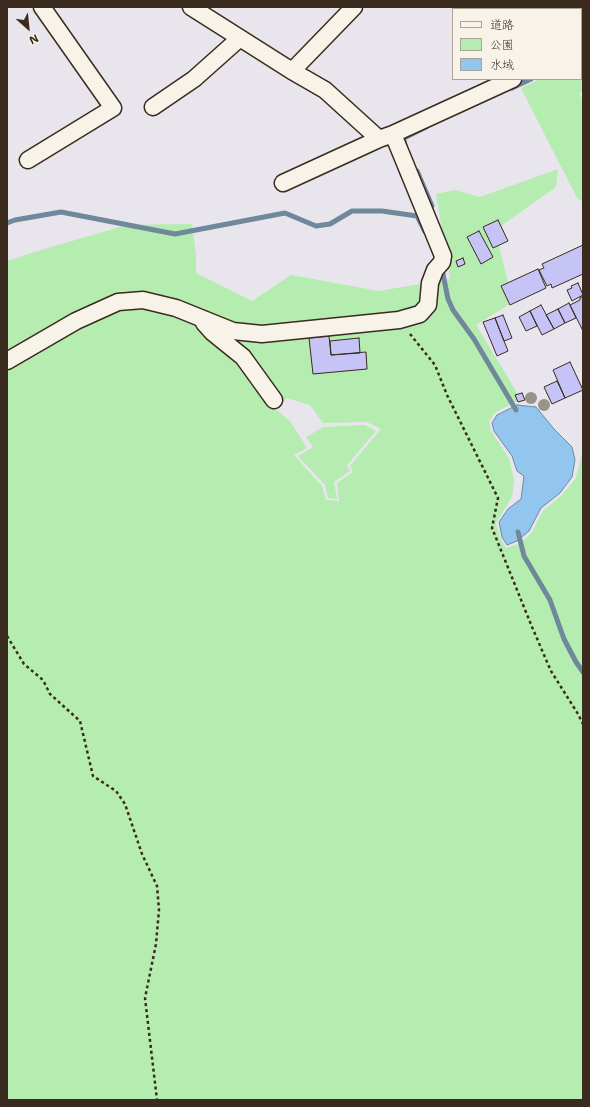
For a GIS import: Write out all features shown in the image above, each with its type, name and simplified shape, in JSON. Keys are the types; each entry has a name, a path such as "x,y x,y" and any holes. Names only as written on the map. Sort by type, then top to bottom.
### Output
{"street":[{"path":"28,160 113,108 42,7"},
{"path":"7,361 76,321 118,302 143,300 176,308 233,331 262,334 399,320 420,314 428,305 430,283 443,256 386,137 325,90 292,71 191,7"},
{"path":"292,71 354,7"},
{"path":"153,107 194,79 240,38"},
{"path":"283,183 511,80"},
{"path":"199,318 212,332 243,357 274,400"}],"path":[{"path":"399,320 436,365 447,395 498,498 492,528 551,671 583,724"},
{"path":"7,636 24,664 43,680 50,694 80,721 94,776 116,791 125,804 142,854 157,886 159,910 156,944 145,998 157,1100"}],"green space":[{"path":"583,52 583,91 579,93 583,101 583,202 577,198 521,88 538,80 582,80"},
{"path":"558,169 556,187 495,230 513,302 476,325 521,399 494,413 489,422 491,431 509,458 514,480 512,497 496,523 501,540 506,548 521,543 532,532 543,511 561,496 576,478 581,457 583,458 583,1100 7,1100 7,261 127,225 192,224 196,255 196,273 252,301 291,275 379,291 450,279 436,194 455,190 480,197","holes":["287,398 310,405 323,423 367,422 381,429 350,466 353,472 337,483 339,501 326,500 322,486 294,455 307,448 290,421 275,409"]},
{"path":"365,425 376,431 347,465 350,471 334,482 337,499 328,498 325,485 298,456 313,447 306,437 323,427"}],"water":[{"path":"517,405 536,407 554,429 572,447 575,460 572,477 560,493 541,508 529,531 517,541 507,545 502,537 499,522 508,509 521,499 524,476 517,471 512,456 494,431 492,423 497,415"}],"building":[{"path":"498,220 508,241 493,248 483,227"},
{"path":"479,231 493,257 481,264 467,237"},
{"path":"583,245 583,274 552,288 551,284 547,286 539,270 544,268 542,264"},
{"path":"463,258 465,264 458,267 456,261"},
{"path":"538,269 546,288 510,305 501,286"},
{"path":"578,283 583,295 572,301 567,290 572,288 571,286"},
{"path":"583,296 583,331 570,305 580,300"},
{"path":"569,303 576,318 565,323 558,309"},
{"path":"541,305 554,329 542,335 530,311"},
{"path":"558,309 565,323 554,329 546,315"},
{"path":"530,311 537,326 526,331 519,317"},
{"path":"503,315 512,338 504,341 495,318"},
{"path":"495,318 508,351 497,356 483,322"},
{"path":"329,336 331,355 366,352 367,369 313,374 309,338"},
{"path":"359,338 360,353 331,355 330,341"},
{"path":"570,362 583,390 565,398 553,370"},
{"path":"557,381 565,398 552,404 544,387"},
{"path":"522,393 525,400 518,402 515,395"}],"waterway":[{"path":"512,88 529,80"},
{"path":"405,145 404,138 426,127"},
{"path":"417,171 432,206 429,208"},
{"path":"7,223 15,220 61,212 175,234 285,213 316,226 330,224 352,211 382,211 417,216 425,232"},
{"path":"440,267 443,274 448,299 453,310 474,339 516,410"},
{"path":"518,532 524,556 550,600 564,639 583,672"}]}
